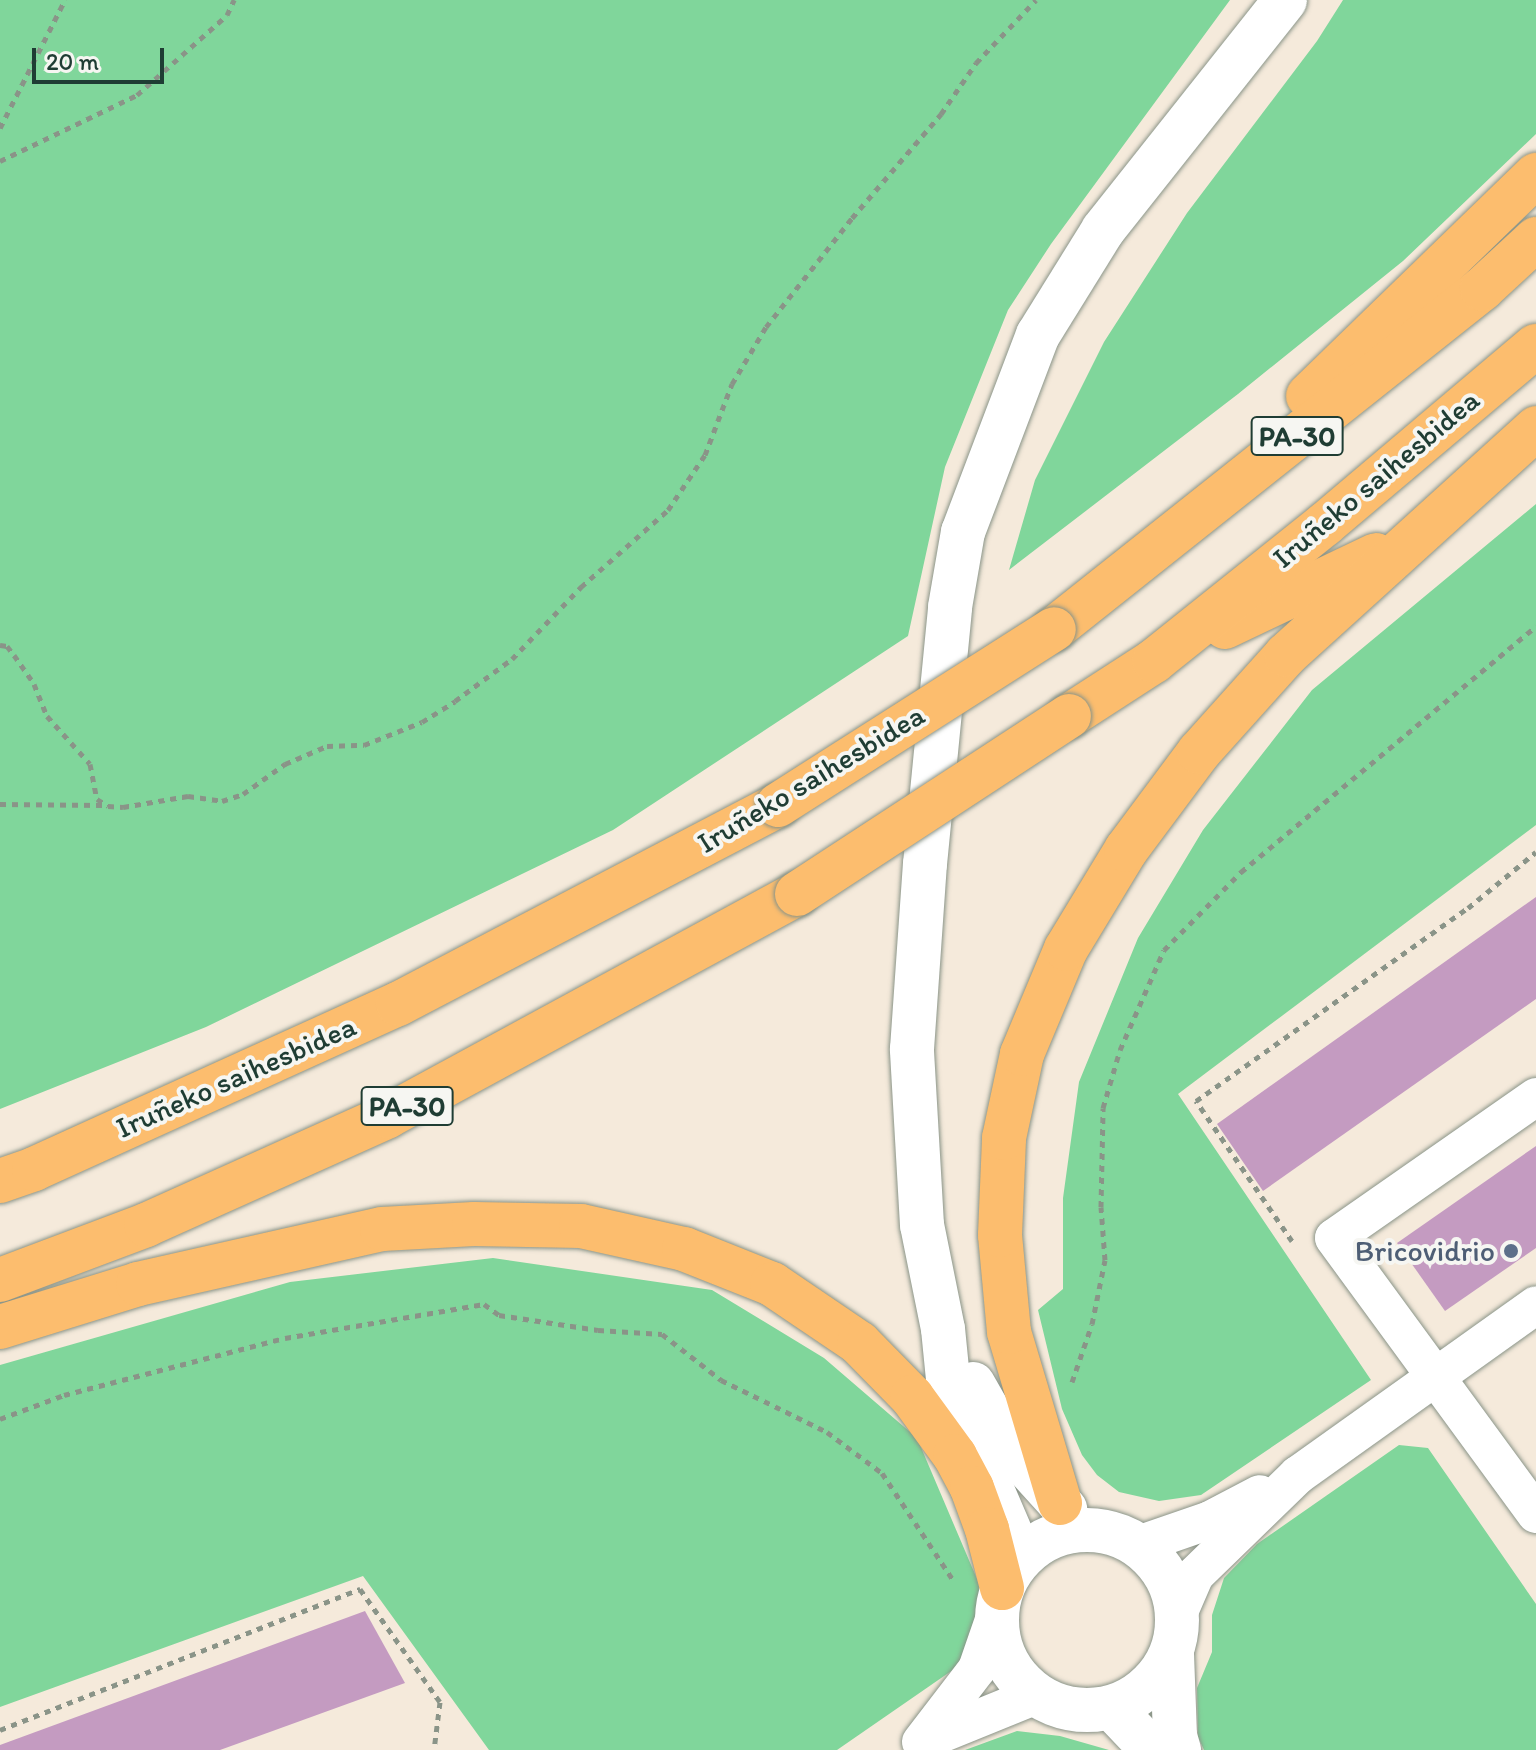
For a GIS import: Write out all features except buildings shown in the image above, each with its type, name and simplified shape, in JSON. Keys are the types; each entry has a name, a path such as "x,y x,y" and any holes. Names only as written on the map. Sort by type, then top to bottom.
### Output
{"highway":[{"path":"1151,552 1456,249 1536,175"},
{"name":"Iruñeko saihesbidea","path":"0,1181 34,1169 398,1004 778,805 1054,629 1482,289 1536,239"},
{"name":"Iruñeko saihesbidea","path":"0,1280 146,1225 388,1116 797,894 1154,661 1325,524 1536,346"},
{"path":"1071,1516 1009,1332 1000,1235 1004,1138 1022,1054 1066,949 1093,900 1199,752 1286,655 1536,428"},
{"path":"1154,661 1420,533"},
{"path":"0,1327 138,1284 382,1229 474,1224 581,1226 684,1249 772,1284 859,1343 912,1397 955,1456 972,1488 1007,1585"}],"street":[{"path":"1285,0 1103,230 1038,335 963,532 950,607 925,864 912,1049 922,1225 943,1329 949,1389 1007,1585 999,1643 1013,1673 1036,1695 1072,1710 1112,1708 1149,1689 1175,1633 1195,1575 1298,1475 1536,1305"},
{"path":"1536,1097 1334,1238 1536,1514"},
{"path":"943,1329 1009,1447 1071,1516 1138,1545 1166,1574 1175,1633 1175,1736 1179,1750"},
{"path":"1138,1545 1210,1520 1298,1475"},
{"path":"915,1746 977,1669 1007,1585 1071,1516"},
{"path":"915,1746 1036,1695"},
{"path":"1112,1708 1152,1750"}],"path":[{"path":"0,128 65,0"},
{"path":"0,161 137,95 227,15 234,0"},
{"path":"0,804 123,807 188,796 222,801 243,794 285,764 327,746 364,745 422,722 491,678 581,587 668,510 705,455 732,384 766,327 852,218 941,114 976,63 1036,0"},
{"path":"1067,1395 1092,1324 1105,1260 1101,1207 1103,1108 1120,1050 1164,950 1241,872 1536,626"},
{"path":"0,645 7,646 34,684 47,716 90,764 97,799 103,805"},
{"path":"1293,1244 1196,1101 1468,908 1536,852"},
{"path":"0,1419 64,1395 285,1338 484,1304 499,1315 598,1330 662,1334 721,1380 827,1432 882,1473 950,1580 1007,1585"},
{"path":"0,1730 360,1589 440,1702 434,1750"}],"green space":[{"path":"0,0 1230,0 1051,244 1008,310 945,467 908,636 613,830 206,1027 0,1109"},
{"path":"1343,0 1536,0 1536,134 1403,261 1238,394 1009,570 1035,480 1104,342 1187,213 1317,41"},
{"path":"1536,504 1536,825 1178,1094 1371,1380 1201,1495 1159,1501 1119,1492 1097,1475 1082,1455 1062,1409 1038,1310 1063,1289 1063,1198 1079,1082 1138,938 1203,830 1312,690"},
{"path":"493,1258 712,1290 824,1358 917,1438 983,1593 973,1656 837,1750 489,1750 363,1576 0,1707 0,1365 290,1282"},
{"path":"1399,1445 1428,1448 1536,1604 1536,1750 1204,1750 1198,1737 1197,1688 1212,1652 1212,1615 1224,1578 1257,1544"},
{"path":"1017,1731 1060,1736 1109,1750 965,1750"}],"place":[{"name":"Bricovidrio","path":"1511,1251"}]}
